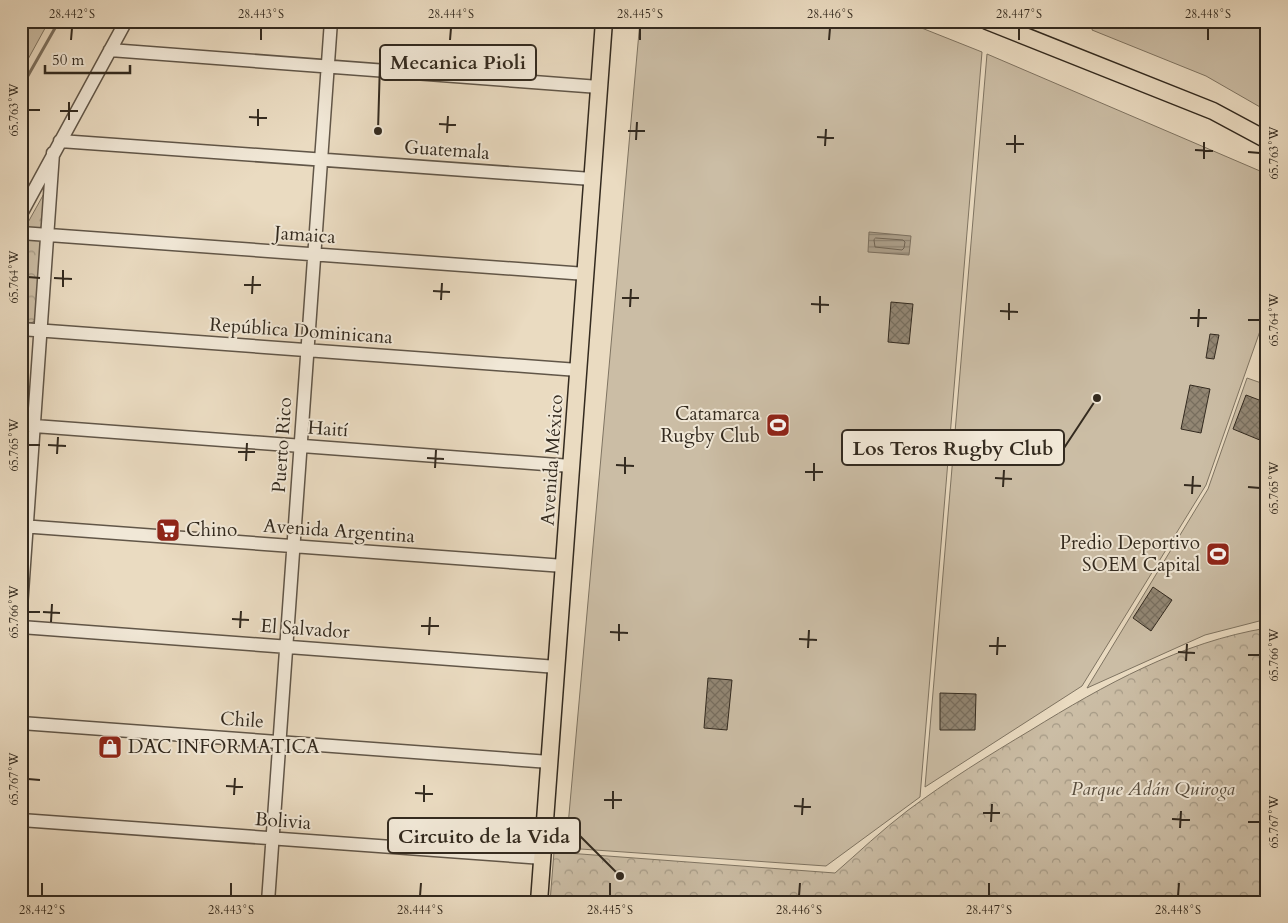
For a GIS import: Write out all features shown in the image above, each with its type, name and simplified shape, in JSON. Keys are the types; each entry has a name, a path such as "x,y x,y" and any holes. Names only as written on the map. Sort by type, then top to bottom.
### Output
{"main road":[{"name":"Avenida México","path":"539,902 604,21"},
{"path":"987,21 1213,111 1267,140"}],"street":[{"path":"21,214 126,21"},
{"name":"Puerto Rico","path":"268,902 331,21"},
{"path":"110,50 599,87"},
{"name":"Guatemala","path":"60,141 592,179"},
{"path":"21,607 28,425 41,331 53,153"},
{"name":"Jamaica","path":"21,233 586,274"},
{"name":"República Dominicana","path":"21,329 578,370"},
{"name":"Haití","path":"28,425 571,466"},
{"name":"Avenida Argentina","path":"24,526 564,566"},
{"name":"El Salvador","path":"21,627 557,667"},
{"name":"Chile","path":"21,723 550,762"},
{"name":"Bolivia","path":"21,820 542,858"}],"green space":[{"path":"21,21 49,21 21,72"},
{"name":"Catamarca Rugby Club","path":"640,21 904,21 982,52 920,797 826,866 566,848"},
{"path":"1094,21 1267,21 1267,111 1206,76 1092,30"},
{"path":"987,54 1267,174 1267,311 1206,485 1082,686 925,787"},
{"path":"46,190 37,314 35,321 29,324 21,324 21,235"},
{"name":"Predio Deportivo SOEM Capital","path":"1247,378 1267,385 1267,619 1205,635 1087,688 1208,489"},
{"name":"Parque Adán Quiroga","path":"1267,628 1267,902 550,902 554,852 835,873 898,818 937,789 1087,697 1144,667 1174,655 1235,635"}],"water":[{"path":"869,232 911,236 909,255 868,252"}],"building":[{"path":"891,302 913,304 909,344 888,342"},
{"path":"1210,334 1219,335 1214,359 1206,358"},
{"path":"1190,385 1210,389 1201,433 1181,429"},
{"path":"1246,395 1267,403 1267,443 1233,429"},
{"path":"1153,587 1172,600 1151,631 1133,618"},
{"path":"708,678 732,680 727,730 704,728"},
{"path":"940,693 976,694 975,730 940,730"},
{"name":"DAC INFORMATICA","path":"102,737 119,738 118,758 100,757"}],"waterway":[{"path":"21,88 59,21"}],"place":[{"name":"Mecanica Pioli","path":"378,131"},
{"name":"Los Teros Rugby Club","path":"1097,398"},
{"name":"Catamarca Rugby Club","path":"778,425"},
{"name":"Chino","path":"168,530"},
{"name":"Predio Deportivo SOEM Capital","path":"1218,554"},
{"name":"DAC INFORMATICA","path":"110,747"},
{"name":"Circuito de la Vida","path":"620,876"}]}
